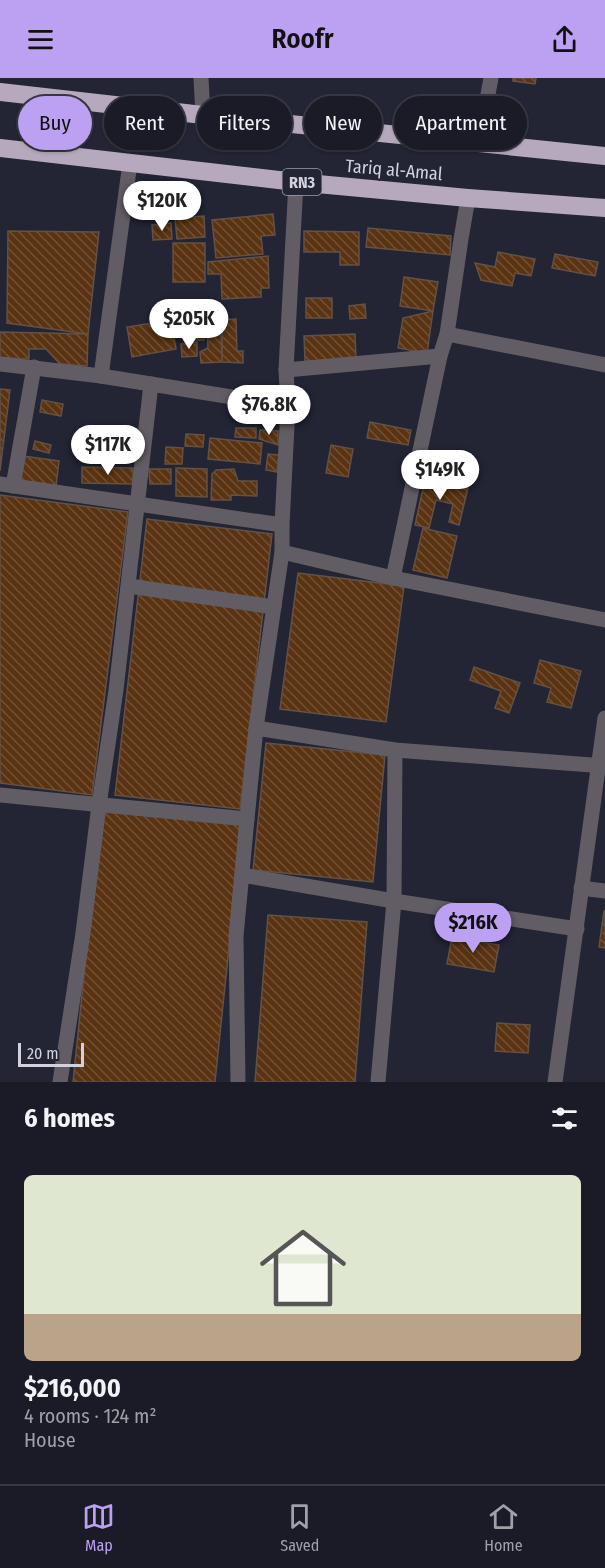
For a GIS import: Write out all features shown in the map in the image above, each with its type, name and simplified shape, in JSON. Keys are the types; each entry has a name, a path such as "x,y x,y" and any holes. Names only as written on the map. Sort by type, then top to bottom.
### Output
{"highway":[{"name":"Tariq al-Amal","path":"0,92 197,114"},
{"name":"Tariq al-Amal","path":"292,124 394,134"},
{"name":"Tariq al-Amal","path":"0,148 296,182 468,198 605,207"},
{"name":"Tariq al-Amal","path":"527,148 605,156"}],"street":[{"path":"201,78 202,96"},
{"path":"487,96 490,78"},
{"path":"101,376 130,163"},
{"path":"238,1082 236,936 256,728 282,552 288,406 286,370 296,182"},
{"path":"393,578 440,356 447,334 468,198"},
{"path":"447,334 605,365"},
{"path":"286,370 440,356"},
{"path":"0,363 101,376 288,406"},
{"path":"34,367 6,485 282,525"},
{"path":"60,1082 116,690 152,384"},
{"path":"282,552 393,578 605,620"},
{"path":"129,586 274,607"},
{"path":"555,1082 581,888 602,765 605,718"},
{"path":"256,728 395,750 602,765"},
{"path":"378,1082 394,901 395,750"},
{"path":"0,795 247,819"},
{"path":"242,875 577,929"},
{"path":"581,888 605,891"}],"building":[{"path":"513,78 536,78 535,84 513,81"},
{"path":"273,214 275,235 261,236 263,254 216,258 212,220"},
{"path":"204,216 205,237 177,239 175,218"},
{"path":"171,223 172,239 153,240 152,225"},
{"path":"368,228 451,236 450,255 366,247"},
{"path":"8,231 99,232 88,334 7,323"},
{"path":"304,231 359,232 359,265 340,265 340,252 304,252"},
{"path":"173,243 205,243 205,282 173,282"},
{"path":"498,252 535,259 531,276 515,273 512,286 481,280 475,263 495,267"},
{"path":"555,254 598,262 595,276 552,268"},
{"path":"268,256 269,288 261,288 261,297 222,299 221,274 208,274 208,262"},
{"path":"404,277 438,282 433,311 400,306"},
{"path":"306,298 332,298 332,318 306,318"},
{"path":"365,304 366,318 350,319 349,306"},
{"path":"433,311 427,353 398,348 403,318"},
{"path":"236,319 237,351 243,351 243,363 222,362 222,320"},
{"path":"171,320 176,349 132,357 127,327"},
{"path":"188,323 204,323 204,340 188,340"},
{"path":"221,327 222,362 201,363 200,352 208,348 207,328"},
{"path":"0,332 88,334 87,366 60,364 46,349 29,349 29,359 0,358"},
{"path":"355,334 356,359 305,361 304,336"},
{"path":"197,342 197,356 182,357 181,344"},
{"path":"0,389 10,390 0,471"},
{"path":"42,400 63,404 61,416 40,412"},
{"path":"370,422 411,430 408,445 367,438"},
{"path":"236,428 256,428 256,438 235,437"},
{"path":"260,430 278,431 278,445 259,439"},
{"path":"186,434 204,435 203,447 185,446"},
{"path":"210,438 262,443 260,464 208,459"},
{"path":"35,441 51,445 49,453 33,449"},
{"path":"331,445 353,449 348,477 326,473"},
{"path":"166,447 183,448 182,464 165,464"},
{"path":"100,449 120,450 120,463 100,462"},
{"path":"268,454 279,455 277,472 266,470"},
{"path":"23,456 59,461 56,486 20,481"},
{"path":"82,467 133,468 133,484 82,483"},
{"path":"176,468 207,469 207,497 176,496"},
{"path":"149,469 171,469 171,484 150,484"},
{"path":"234,469 238,481 257,481 257,496 231,495 231,500 211,500 212,474 216,470"},
{"path":"425,479 468,488 459,525 449,522 453,504 436,500 429,528 415,525"},
{"path":"0,495 128,512 92,795 0,783"},
{"path":"147,519 272,534 240,809 115,795"},
{"path":"423,528 457,536 447,578 413,570"},
{"path":"298,573 404,586 386,722 280,709"},
{"path":"540,660 581,671 571,708 547,702 551,688 534,683"},
{"path":"474,667 520,683 509,713 495,708 501,691 470,680"},
{"path":"266,743 385,755 373,882 253,870"},
{"path":"101,809 242,823 215,1082 73,1082"},
{"path":"605,911 605,948 599,947"},
{"path":"268,915 367,922 355,1082 255,1082"},
{"path":"452,937 499,945 494,972 447,964"},
{"path":"497,1023 530,1025 528,1053 495,1051"}]}
